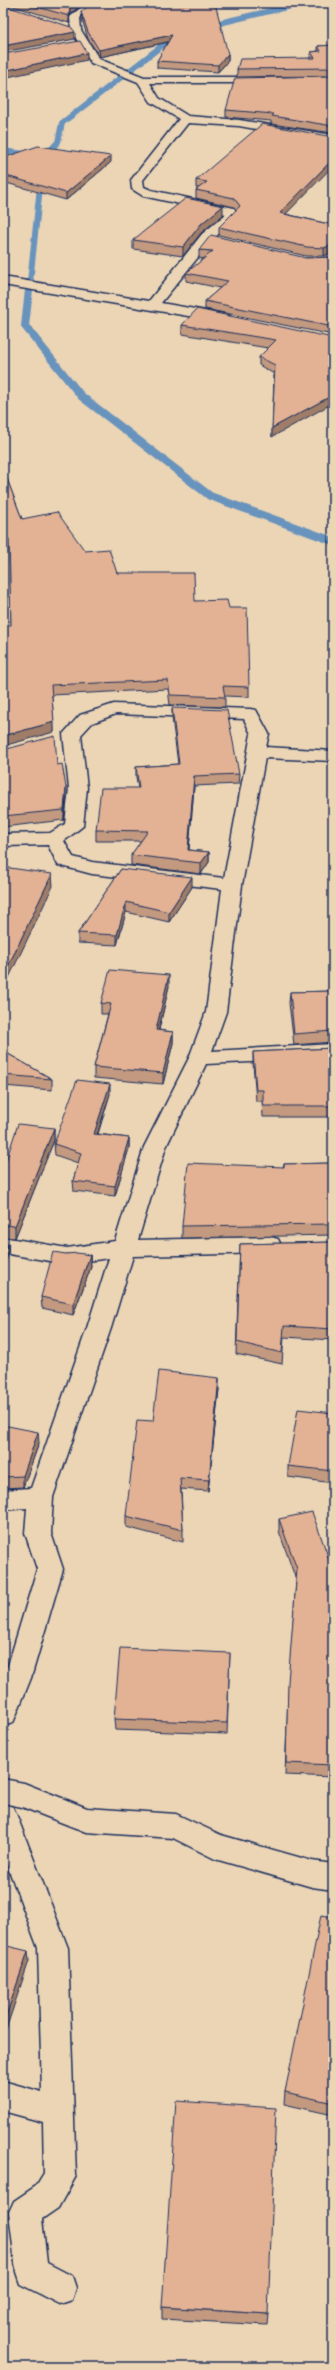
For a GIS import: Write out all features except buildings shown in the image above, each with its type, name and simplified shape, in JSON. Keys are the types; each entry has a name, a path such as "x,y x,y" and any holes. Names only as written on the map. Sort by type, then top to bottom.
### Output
{"street":[{"path":"93,3 75,17 76,30 85,42 89,54 95,61 143,80 272,80"},
{"path":"62,25 76,30"},
{"path":"70,45 85,42"},
{"path":"143,80 147,91 154,101 174,109 184,119 238,123 333,139"},
{"path":"153,305 207,237 233,215 230,211 147,193 138,189 137,180 184,119"},
{"path":"207,237 221,241"},
{"path":"3,281 153,305 234,320"},
{"path":"3,840 54,839 74,826 78,788 64,736 86,719 114,709 250,714 260,734 232,885 216,1012 199,1058 155,1147 99,1328 40,1497 38,1533 50,1570 18,1678 3,1715"},
{"path":"256,752 333,756"},
{"path":"54,839 65,862 92,868 232,885"},
{"path":"199,1058 333,1051"},
{"path":"3,1245 67,1256 124,1248 294,1245"},
{"path":"3,1500 40,1497"},
{"path":"3,1791 24,1795 86,1820 176,1826 215,1846 312,1874 333,1877"},
{"path":"3,1816 53,1948 60,2176 47,2197 25,2212 32,2272 60,2288"},
{"path":"3,2096 58,2112"}],"waterway":[{"path":"207,26 304,3"},
{"path":"43,158 58,142 62,123 177,34"},
{"path":"3,151 31,155"},
{"path":"30,282 41,177"},
{"path":"30,281 25,326 81,396 210,496 333,541"}]}
